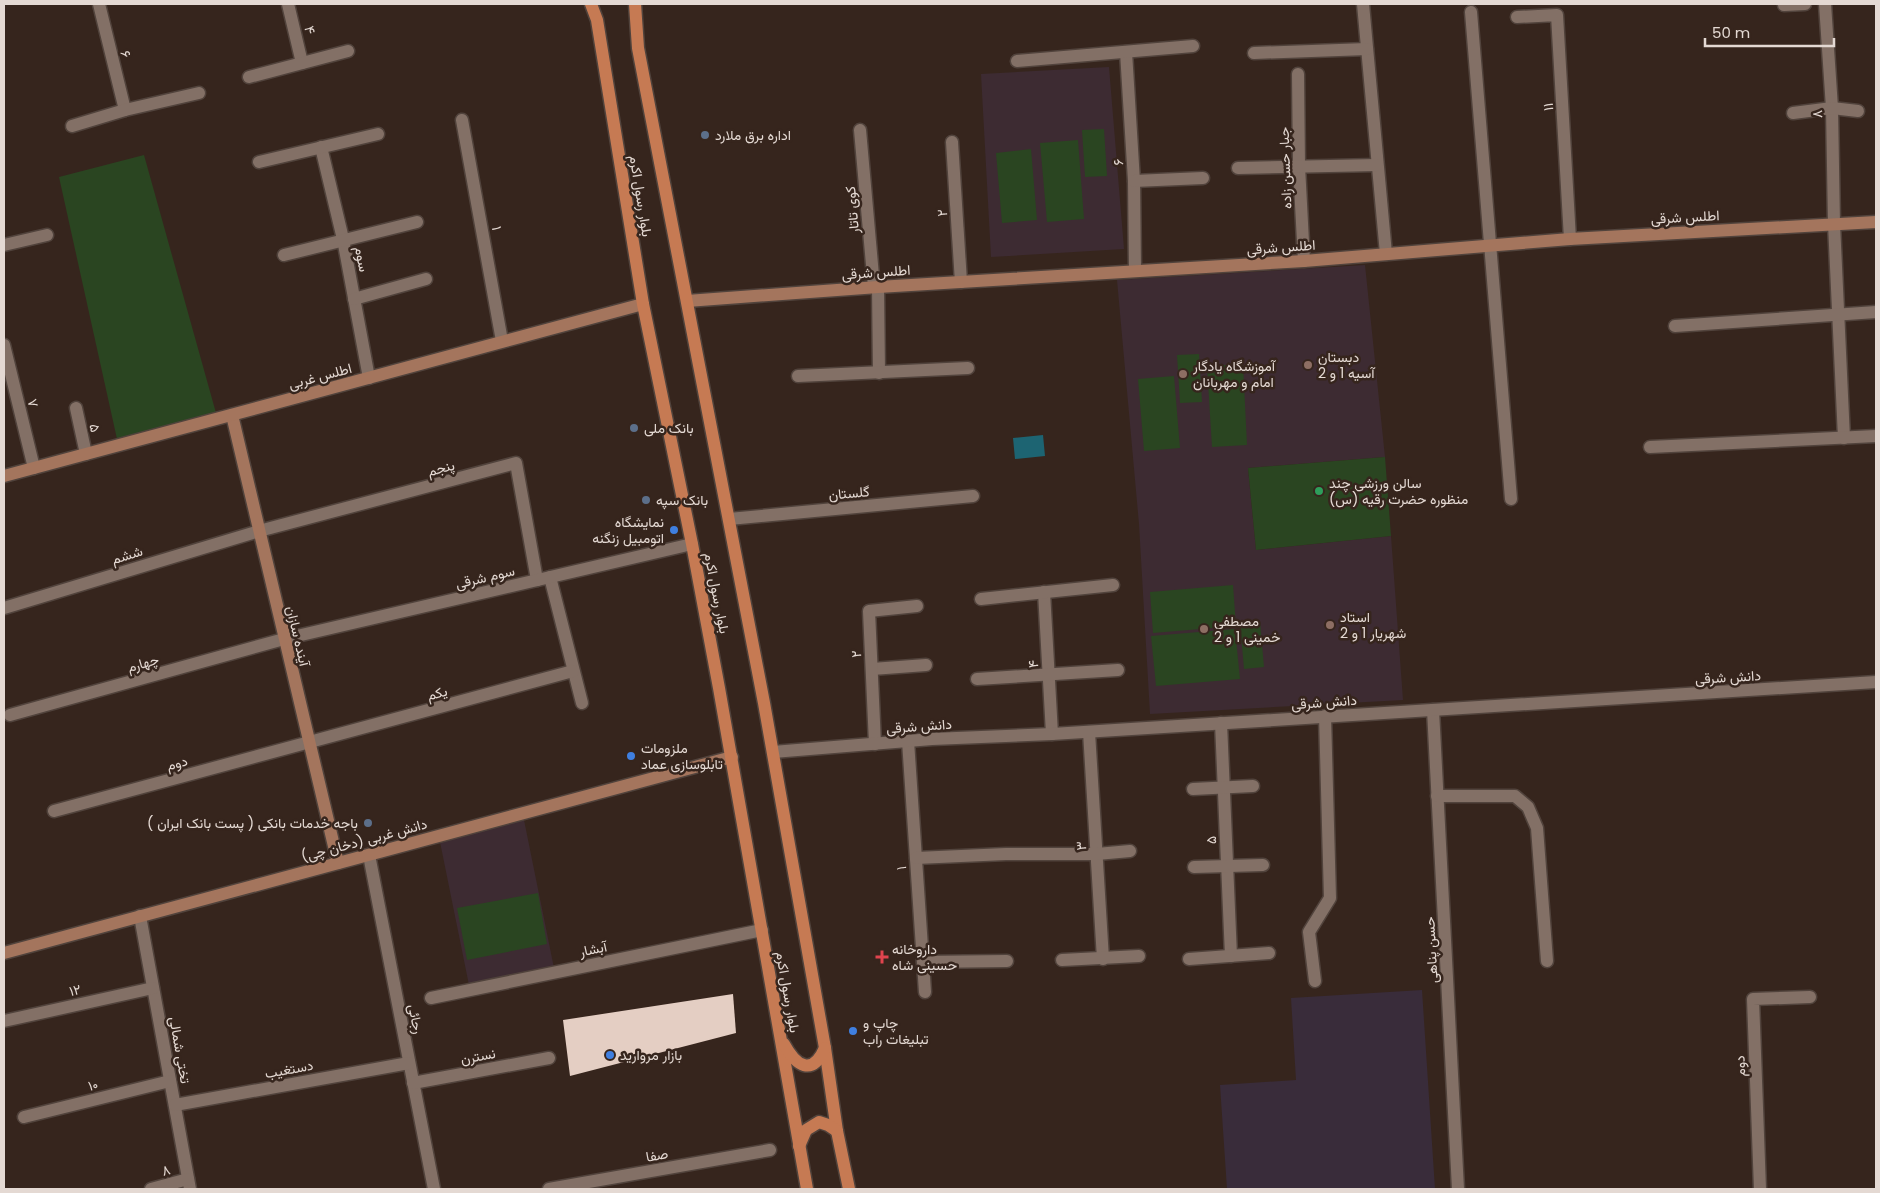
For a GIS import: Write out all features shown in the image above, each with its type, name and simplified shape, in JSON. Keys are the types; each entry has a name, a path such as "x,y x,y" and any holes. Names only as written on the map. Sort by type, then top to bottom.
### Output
{"main road":[{"name":"بلوار رسول اکرم","path":"592,4 597,20 643,304 692,544 732,757 807,1189"},
{"path":"597,4 597,20"},
{"path":"629,4 636,18"},
{"name":"بلوار رسول اکرم","path":"635,4 638,48 773,752 825,1048 837,1131 849,1189"},
{"path":"781,1040 790,1054 802,1066 812,1065 820,1059 825,1048"},
{"path":"799,1147 806,1130 819,1122 837,1131"}],"street":[{"name":"۶","path":"99,4 125,110"},
{"name":"۴","path":"288,4 302,63"},
{"path":"1363,4 1386,254"},
{"path":"1784,6 1804,4"},
{"name":"۸","path":"1825,4 1832,108 1834,224 1844,438"},
{"path":"1470,12 1511,499"},
{"name":"۱۱","path":"1517,17 1557,15 1570,239"},
{"path":"1017,61 1193,46"},
{"path":"1254,53 1367,49"},
{"path":"249,77 348,51"},
{"name":"۶","path":"1126,52 1134,181 1135,270"},
{"name":"جبار حسن زاده","path":"1298,74 1299,166 1304,261"},
{"path":"72,126 125,110 199,93"},
{"path":"1793,113 1832,108 1858,111"},
{"name":"۱","path":"462,120 502,342"},
{"name":"کوی تاتار","path":"860,130 876,287 879,373"},
{"path":"259,162 378,134"},
{"name":"۲","path":"952,142 961,282"},
{"name":"سوم","path":"321,148 342,239 370,378"},
{"path":"1238,168 1377,165"},
{"path":"1134,181 1203,178"},
{"path":"284,255 416,222"},
{"name":"اطلس شرقی","path":"687,301 1135,270 1304,261 1570,239 1876,222"},
{"path":"4,245 47,235"},
{"path":"354,299 426,279"},
{"name":"اطلس غربی","path":"4,476 643,304"},
{"path":"1675,326 1876,312"},
{"name":"۷","path":"4,345 34,468"},
{"path":"798,376 968,368"},
{"name":"۵","path":"76,408 86,454"},
{"name":"آینده سازان","path":"232,415 308,744 338,863"},
{"path":"1650,447 1876,436"},
{"name":"پنجم","path":"259,532 516,463 537,580"},
{"name":"گلستان","path":"729,519 973,496"},
{"name":"ششم","path":"4,608 259,532"},
{"name":"سوم شرقی","path":"284,639 692,544"},
{"path":"550,577 582,703"},
{"path":"981,598 1113,585"},
{"name":"۴","path":"1044,592 1052,734"},
{"name":"۲","path":"875,744 869,611 917,606"},
{"name":"چهارم","path":"10,716 284,639"},
{"path":"872,669 926,665"},
{"name":"یکم","path":"308,744 573,670"},
{"path":"978,679 1118,670"},
{"name":"دانش شرقی","path":"773,752 875,744 1876,682"},
{"name":"حسن پناهی","path":"1433,710 1458,1189"},
{"path":"1315,981 1309,932 1330,898 1325,716"},
{"name":"۵","path":"1221,723 1231,956"},
{"name":"۳","path":"1089,732 1103,959"},
{"name":"۱","path":"908,742 925,992"},
{"name":"دوم","path":"54,812 308,744"},
{"name":"دانش غربی (دخان چی)","path":"4,953 732,757"},
{"path":"1192,789 1253,786"},
{"path":"1438,796 1514,796 1528,807 1536,828 1547,961"},
{"path":"916,858 1006,854 1097,854 1130,851"},
{"name":"رجائی","path":"369,855 434,1189"},
{"path":"1194,867 1264,865"},
{"name":"تختی شمالی","path":"140,916 189,1184"},
{"name":"آبشار","path":"431,998 762,930"},
{"path":"1189,959 1269,953"},
{"path":"1062,960 1139,956"},
{"path":"923,962 1007,961"},
{"name":"۱۲","path":"4,1021 153,988"},
{"name":"دوم","path":"1760,1189 1753,999 1810,997"},
{"name":"نسترن","path":"413,1083 549,1058"},
{"name":"دستغیب","path":"174,1106 409,1063"},
{"name":"۱۰","path":"24,1117 170,1081"},
{"name":"صفا","path":"549,1189 770,1150"},
{"name":"۸","path":"151,1189 189,1184"}],"shaded area":[{"path":"1109,67 1124,249 991,257 981,74"},
{"path":"1365,265 1385,457 1248,468 1256,550 1391,536 1403,700 1150,714 1139,524 1117,280"},
{"path":"524,820 555,973 470,990 440,842"},
{"path":"1422,990 1435,1189 1227,1189 1220,1085 1296,1080 1291,998"}],"green space":[{"path":"1104,129 1107,176 1085,177 1082,130"},
{"path":"1078,140 1084,219 1047,222 1040,143"},
{"path":"1031,149 1037,220 1002,223 996,153"},
{"path":"144,155 216,413 117,439 59,177"},
{"path":"1199,354 1202,402 1180,403 1177,355"},
{"path":"1243,364 1247,445 1212,447 1207,366"},
{"path":"1174,376 1180,448 1144,451 1138,379"},
{"name":"سالن ورزشی چند منظوره حضرت رقیه (س)","path":"1385,457 1391,536 1256,550 1248,468"},
{"path":"1233,585 1236,626 1153,633 1150,592"},
{"path":"1260,622 1264,667 1244,669 1240,623"},
{"path":"1235,629 1240,679 1156,686 1151,636"},
{"path":"538,893 547,944 467,960 457,908"}],"water":[{"path":"1043,435 1045,456 1015,459 1013,438"}],"building":[{"name":"بازار مروارید","path":"733,994 736,1033 570,1076 563,1020"}],"place":[{"name":"اداره برق ملارد","path":"705,135"},
{"name":"دبستان آسیه 1 و 2","path":"1308,365"},
{"name":"آموزشگاه یادگار امام و مهربانان","path":"1183,374"},
{"name":"بانک ملی","path":"634,428"},
{"name":"سالن ورزشی چند منظوره حضرت رقیه (س)","path":"1319,491"},
{"name":"بانک سپه","path":"646,500"},
{"name":"نمایشگاه اتومبیل زنگنه","path":"674,530"},
{"name":"استاد شهریار 1 و 2","path":"1330,625"},
{"name":"مصطفی خمینی 1 و 2","path":"1204,629"},
{"name":"ملزومات تابلوسازی عماد","path":"631,756"},
{"name":"باجه خدمات بانکی ( پست بانک ایران )","path":"368,823"},
{"name":"داروخانه حسینی شاه","path":"882,957"},
{"name":"چاپ و تبلیغات راب","path":"853,1031"},
{"name":"بازار مروارید","path":"610,1055"}]}
